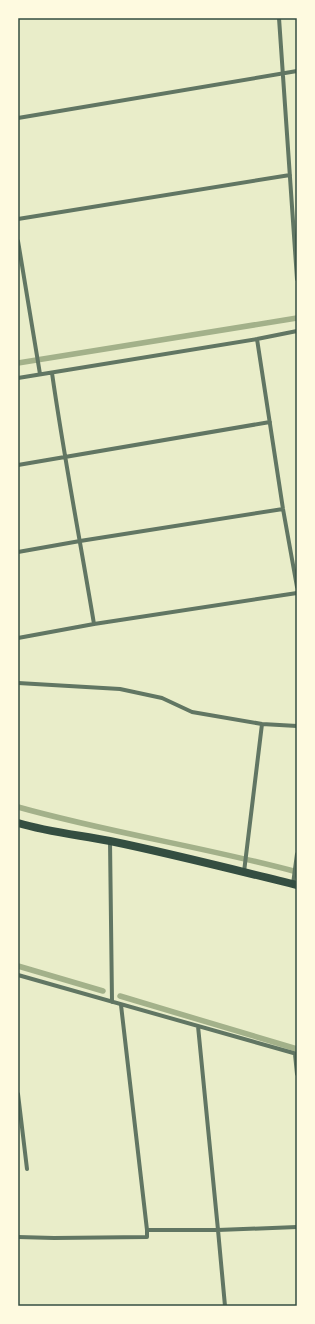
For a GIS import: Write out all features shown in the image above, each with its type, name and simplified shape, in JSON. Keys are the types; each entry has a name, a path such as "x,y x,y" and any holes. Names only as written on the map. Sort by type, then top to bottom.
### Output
{"main road":[{"path":"18,823 38,829 110,841 244,867 295,885"}],"street":[{"path":"279,18 297,279"},
{"path":"18,118 297,71"},
{"path":"18,219 290,175"},
{"path":"18,241 40,374"},
{"path":"18,378 257,339 297,331"},
{"path":"257,339 283,509 297,587"},
{"path":"52,373 64,457 94,624"},
{"path":"18,465 270,422"},
{"path":"18,552 283,509"},
{"path":"18,638 94,624 297,593"},
{"path":"18,683 120,689 162,698 192,712 262,724 297,726"},
{"path":"244,867 262,724"},
{"path":"110,841 112,1002"},
{"path":"295,885 294,875 297,854"},
{"path":"18,975 296,1054 297,1074"},
{"path":"18,1237 148,1237 121,1005"},
{"path":"198,1026 225,1306"},
{"path":"18,1094 27,1169"},
{"path":"148,1230 218,1230 297,1226"}],"waterway":[{"path":"18,363 297,318"},
{"path":"18,807 87,825 228,855 297,872"},
{"path":"18,966 103,991"},
{"path":"120,996 297,1049"}]}
